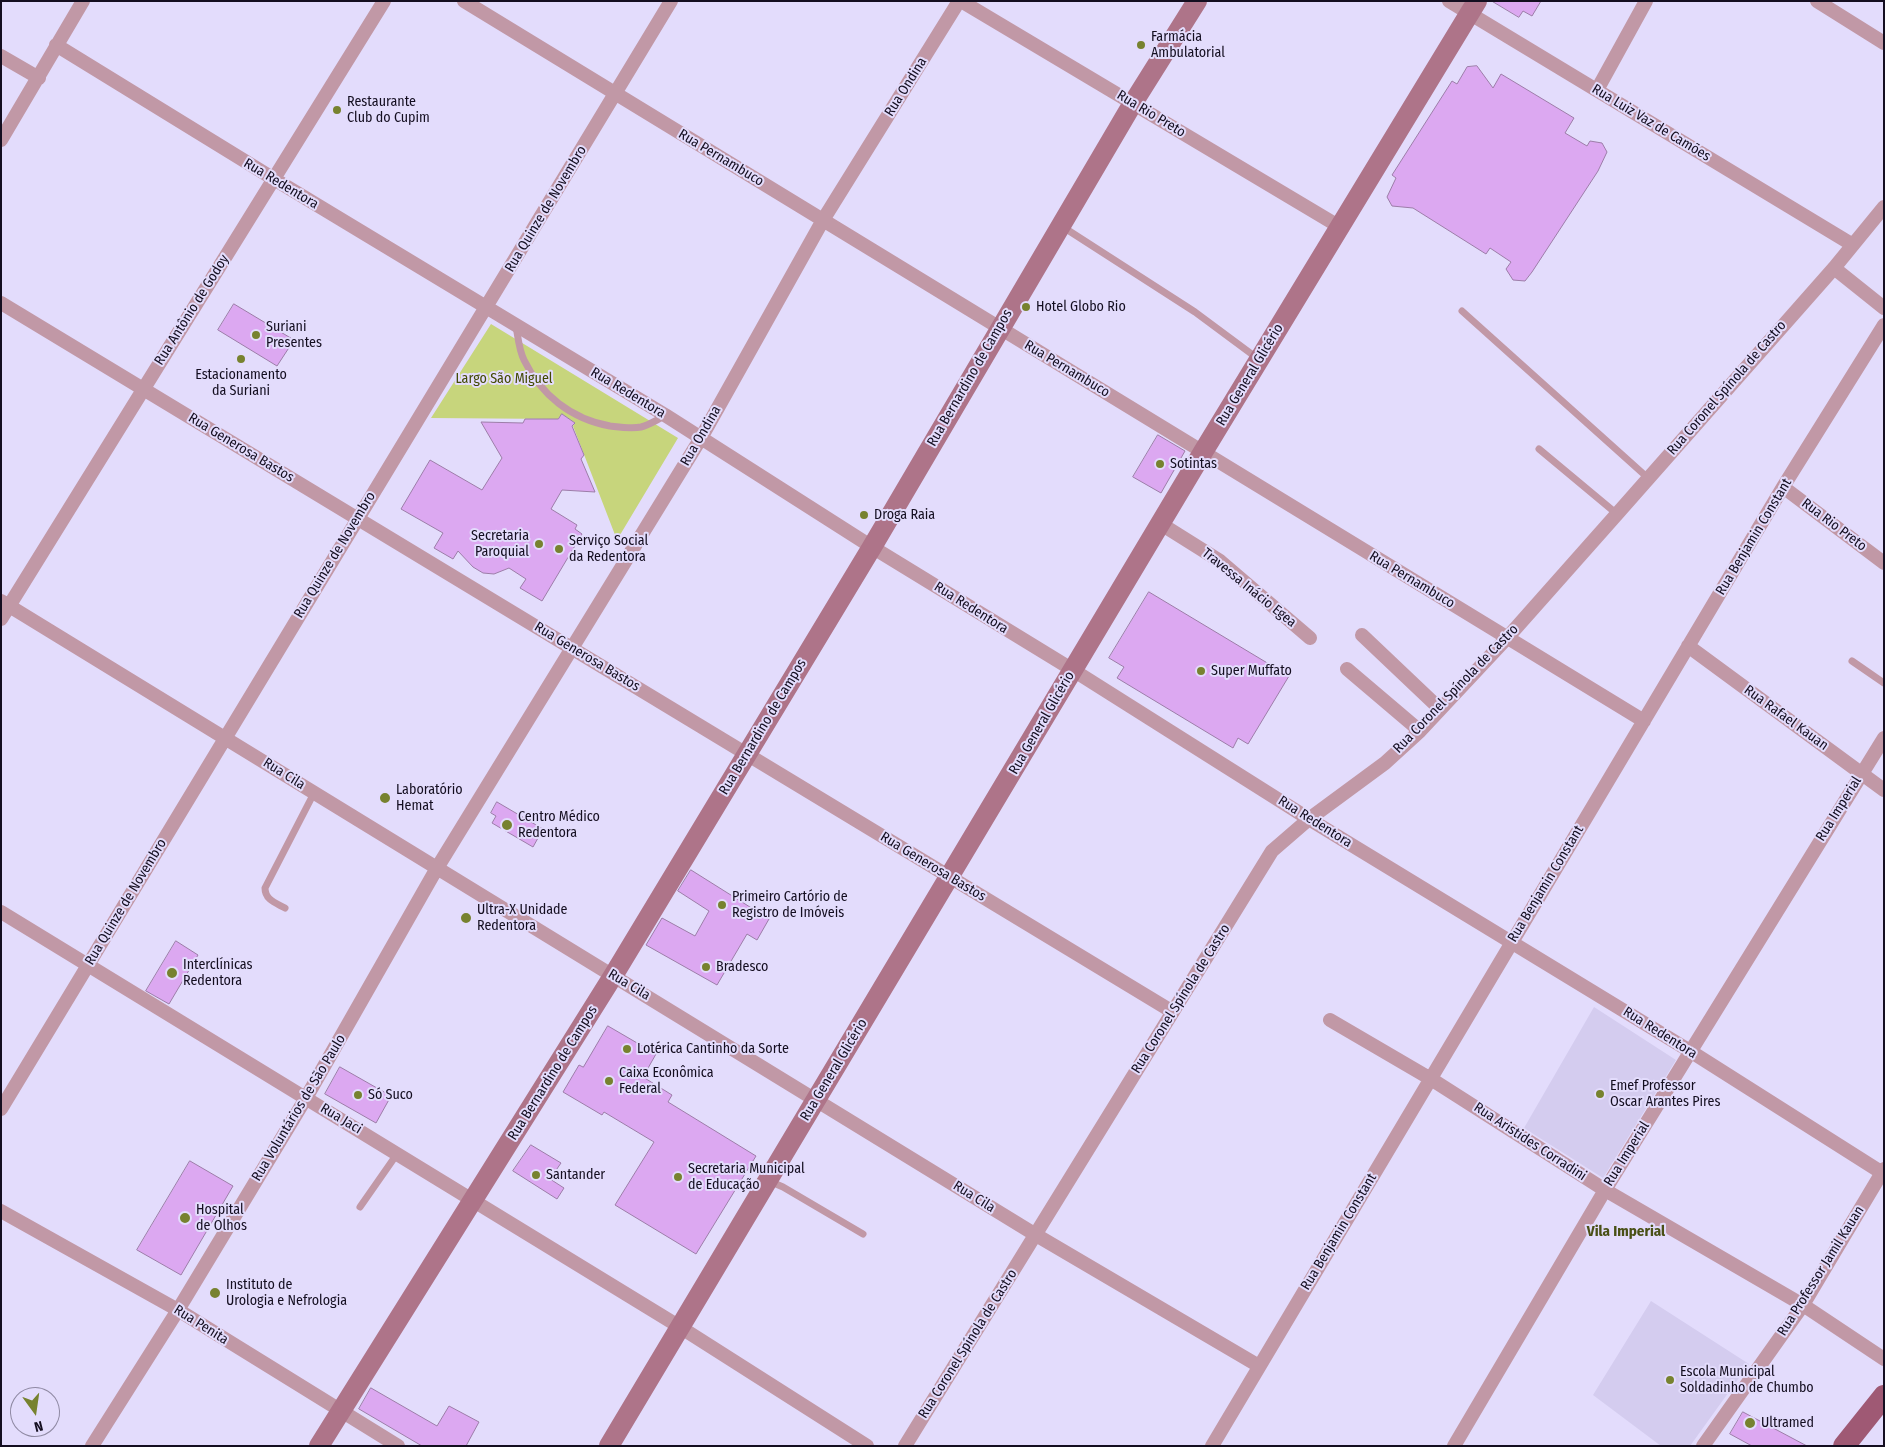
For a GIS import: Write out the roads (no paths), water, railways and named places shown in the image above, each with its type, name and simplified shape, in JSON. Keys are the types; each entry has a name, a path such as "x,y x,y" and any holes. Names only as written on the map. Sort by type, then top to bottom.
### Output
{"main road":[{"path":"1844,1446 1884,1396"}],"street":[{"path":"1,140 83,1"},
{"name":"Rua Antônio de Godoy","path":"1,619 5,603 143,389 384,1"},
{"name":"Rua Pernambuco","path":"464,1 1644,721"},
{"name":"Rua Quinze de Novembro","path":"1,1109 671,1"},
{"name":"Rua Rio Preto","path":"960,1 1340,227"},
{"name":"Rua Ondina","path":"436,868 701,438 823,220 960,1"},
{"name":"Rua Bernardino de Campos","path":"319,1446 613,976 872,547 1133,103 1197,1"},
{"name":"Rua Luiz Vaz de Camões","path":"1450,1 1473,7 1597,90 1853,245"},
{"path":"1597,90 1646,1"},
{"path":"1817,1 1884,43"},
{"name":"Rua General Glicério","path":"609,1446 1203,452 1473,7"},
{"name":"Rua Redentora","path":"56,45 665,415 872,547 1073,670 1309,819 1512,942 1883,1172"},
{"path":"1,56 39,78"},
{"name":"Rua Coronel Spínola de Castro","path":"905,1446 1272,851 1309,819 1385,763 1420,731 1507,638 1617,514 1834,268 1884,207"},
{"path":"1834,268 1884,308"},
{"name":"Rua Generosa Bastos","path":"1,302 1173,1012"},
{"name":"Rua Benjamin Constant","path":"1212,1446 1783,487 1884,324"},
{"name":"Rua Rio Preto","path":"1783,487 1884,563"},
{"name":"Travessa Inácio Egea","path":"1161,524 1220,562 1310,638"},
{"name":"Rua Cila","path":"5,603 1036,1235 1259,1366"},
{"path":"1362,635 1440,709"},
{"name":"Rua Rafael Kauan","path":"1688,646 1884,790"},
{"path":"1347,669 1420,731"},
{"name":"Rua Imperial","path":"1454,1446 1605,1190 1884,738"},
{"name":"Rua Voluntários de São Paulo","path":"92,1446 178,1310 306,1098 436,868"},
{"name":"Rua Jaci","path":"1,912 680,1327 867,1446"},
{"name":"Rua Aristides Corradini","path":"1330,1020 1430,1078 1605,1190 1803,1306 1884,1359"},
{"name":"Rua Professor Jamil Kauan","path":"1703,1446 1803,1306 1883,1172"},
{"name":"Rua Penita","path":"1,1211 178,1310 398,1446"}],"lane":[{"path":"1061,225 1195,312 1259,360"},
{"path":"1462,311 1648,478"},
{"path":"516,326 523,358 539,384 558,404 571,413 593,423 620,428 641,427 665,415"},
{"path":"1539,449 1617,514"},
{"path":"1852,661 1884,683"},
{"path":"285,908 267,898 265,888 314,793"},
{"path":"360,1207 397,1154"},
{"path":"768,1181 784,1187 863,1234"}],"place":[{"name":"Farmácia Ambulatorial","path":"1141,45"},
{"name":"Restaurante Club do Cupim","path":"337,110"},
{"name":"Hotel Globo Rio","path":"1026,307"},
{"name":"Suriani Presentes","path":"256,335"},
{"name":"Estacionamento da Suriani","path":"241,359"},
{"name":"Sotintas","path":"1160,464"},
{"name":"Droga Raia","path":"864,515"},
{"name":"Secretaria Paroquial","path":"539,544"},
{"name":"Serviço Social da Redentora","path":"559,549"},
{"name":"Super Muffato","path":"1201,671"},
{"name":"Laboratório Hemat","path":"385,798"},
{"name":"Centro Médico Redentora","path":"507,825"},
{"name":"Primeiro Cartório de Registro de Imóveis","path":"722,905"},
{"name":"Ultra-X Unidade Redentora","path":"466,918"},
{"name":"Bradesco","path":"706,967"},
{"name":"Interclínicas Redentora","path":"172,973"},
{"name":"Lotérica Cantinho da Sorte","path":"627,1049"},
{"name":"Caixa Econômica Federal","path":"609,1081"},
{"name":"Emef Professor Oscar Arantes Pires","path":"1600,1094"},
{"name":"Só Suco","path":"358,1095"},
{"name":"Santander","path":"536,1175"},
{"name":"Secretaria Municipal de Educação","path":"678,1177"},
{"name":"Hospital de Olhos","path":"185,1218"},
{"name":"Instituto de Urologia e Nefrologia","path":"215,1293"},
{"name":"Escola Municipal Soldadinho de Chumbo","path":"1670,1380"},
{"name":"Ultramed","path":"1750,1423"}],"district":[{"name":"Vila Imperial","path":"1626,1232"}],"park label":[{"name":"Largo São Miguel","path":"504,379"}]}
